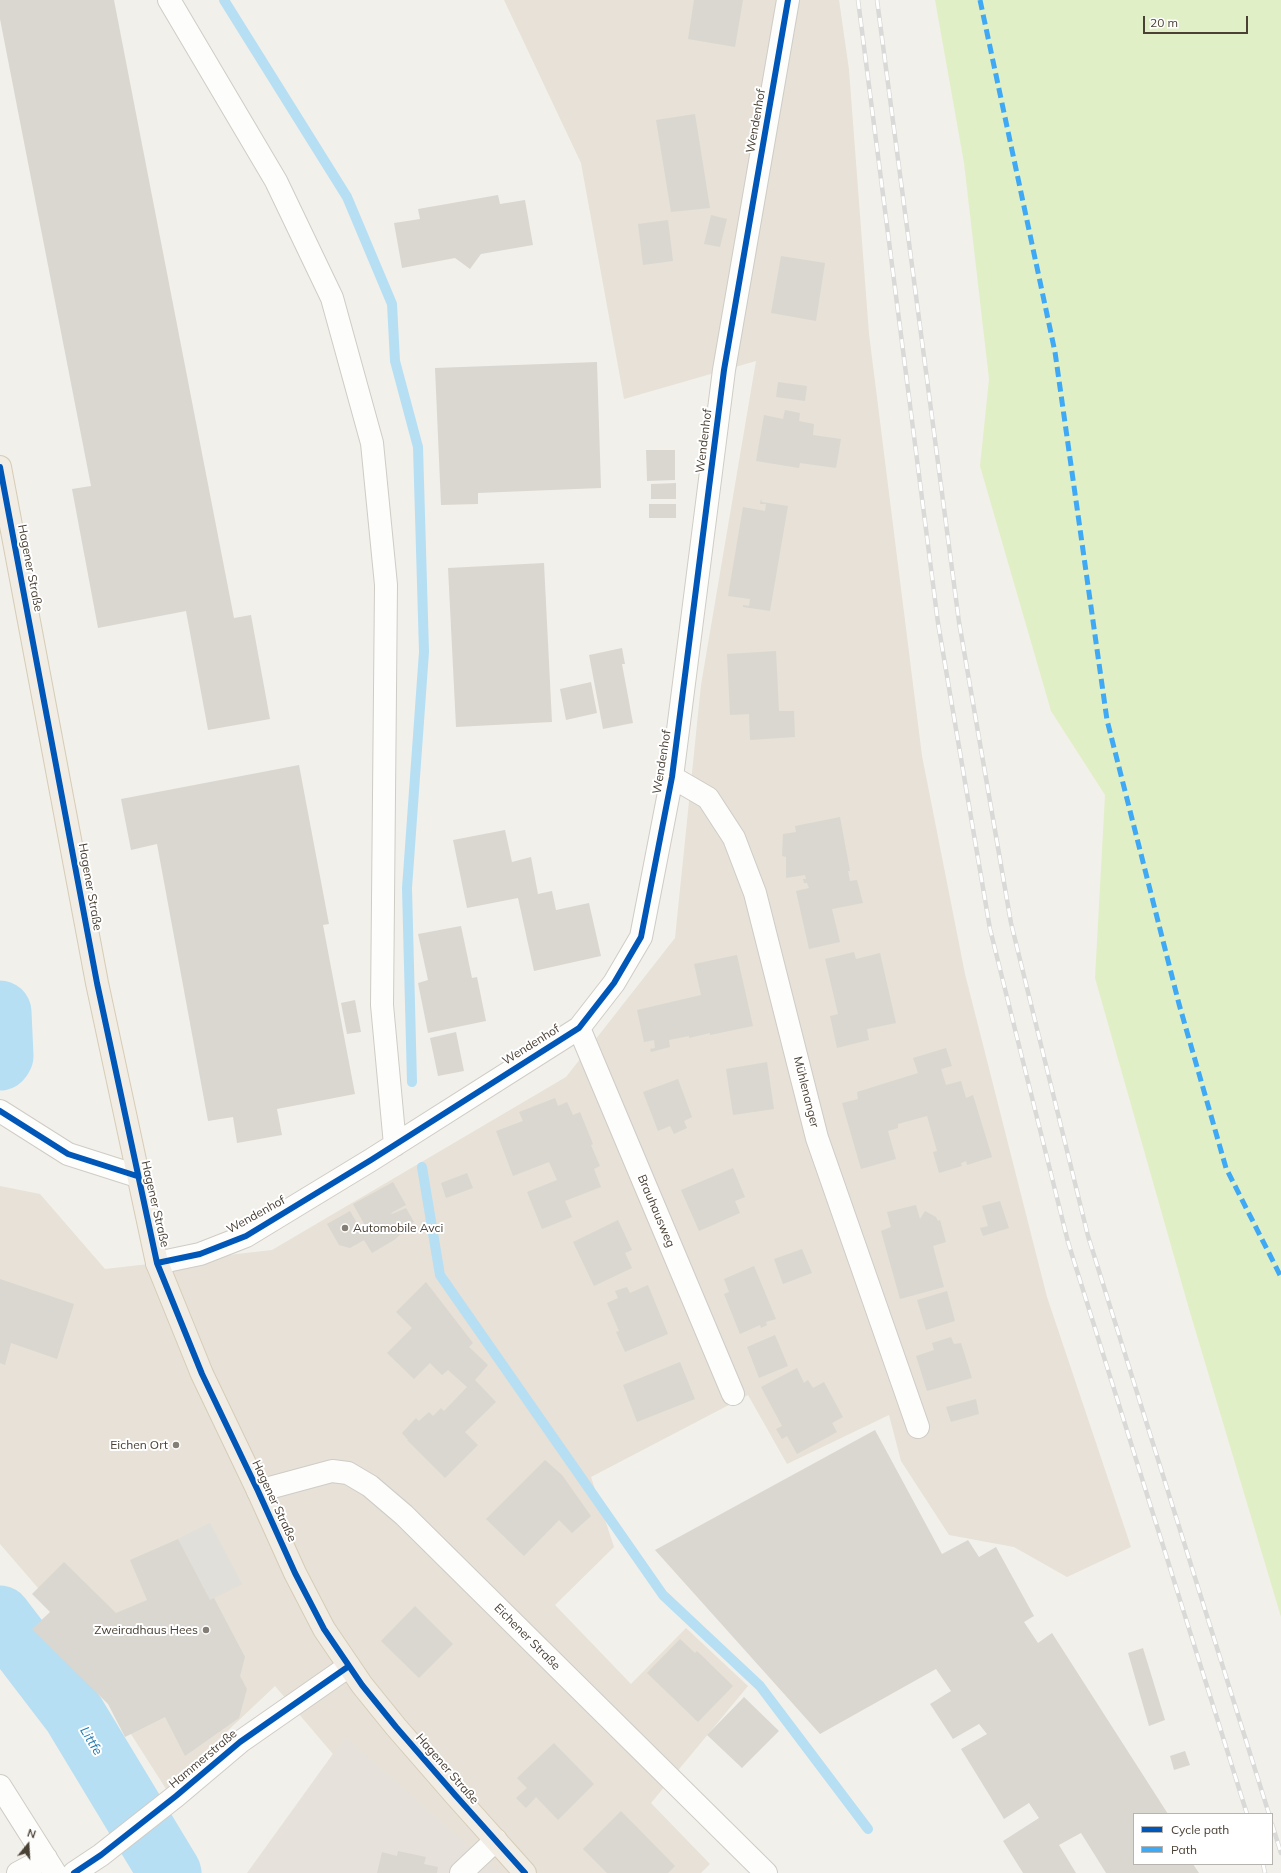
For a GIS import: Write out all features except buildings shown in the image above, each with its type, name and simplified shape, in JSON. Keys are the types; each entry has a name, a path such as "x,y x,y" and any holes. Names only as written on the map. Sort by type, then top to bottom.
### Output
{"main road":[{"name":"Hagener Straße","path":"0,467 97,983 137,1176 157,1263 202,1374 295,1573 324,1629 349,1666 401,1732 524,1873"}],"street":[{"path":"169,0 276,181 332,298 372,443 386,585 382,1005 395,1145"},
{"name":"Wendenhof","path":"157,1263 200,1254 246,1236 395,1145 579,1028 614,983 641,937 672,777 724,370 788,0"},
{"name":"Mühlenanger","path":"672,777 708,798 734,838 755,893 817,1138 918,1427"},
{"name":"Brauhausweg","path":"579,1028 733,1394"},
{"path":"5,1114 68,1154 137,1176"},
{"name":"Eichener Straße","path":"258,1491 332,1471 348,1473 370,1486 404,1515 766,1873"},
{"name":"Hammerstraße","path":"74,1873 101,1855 176,1796 240,1742 349,1666"},
{"path":"0,1786 50,1865 18,1873"},
{"path":"461,1873 496,1840"}],"shaded area":[{"path":"504,0 839,0 849,70 869,334 922,756 965,974 1047,1297 1131,1547 1067,1577 1014,1547 949,1535 901,1461 889,1415 787,1464 748,1395 591,1477 614,1547 555,1605 631,1684 686,1628 748,1686 651,1803 710,1864 701,1873 361,1873 395,1827 275,1686 166,1789 38,1588 0,1544 0,1186 40,1194 105,1269 272,1250 566,1077 675,938 701,685 756,361 624,399 581,163"},
{"path":"210,1523 242,1584 210,1600 178,1539"},
{"path":"345,1737 500,1873 247,1873"}],"green space":[{"path":"935,0 1281,0 1281,1617 1189,1309 1095,978 1105,795 1051,711 980,466 989,379 964,163"}],"waterway":[{"path":"224,0 347,197 392,304 395,361 418,447 424,652 407,888 412,1082"},
{"name":"Littfe","path":"0,1012 2,1056 0,1059"},
{"path":"422,1167 440,1275 663,1595 760,1686 868,1829"},
{"name":"Littfe","path":"0,1617 74,1714 170,1873"}],"railway":[{"path":"858,0 938,623 990,929 1068,1242 1247,1813"},
{"path":"877,0 959,622 1011,923 1088,1236 1269,1813"},
{"path":"1273,1827 1281,1853"},
{"path":"1263,1865 1265,1873"}],"marked path":[{"path":"980,0 1055,352 1107,720 1179,1004 1226,1168 1281,1277"}],"cycle path":[{"path":"157,1263 200,1254 246,1236 371,1160 579,1028 614,983 641,937 672,777 724,370 788,0"},
{"path":"0,467 97,983 157,1263 202,1374 295,1573 324,1629 362,1685 396,1727 525,1873"},
{"path":"0,1111 68,1154 137,1176"},
{"path":"74,1873 101,1855 176,1796 240,1742 349,1666"}],"place":[{"name":"Automobile Avci","path":"345,1228"},
{"name":"Eichen Ort","path":"176,1445"},
{"name":"Zweiradhaus Hees","path":"206,1630"}]}
